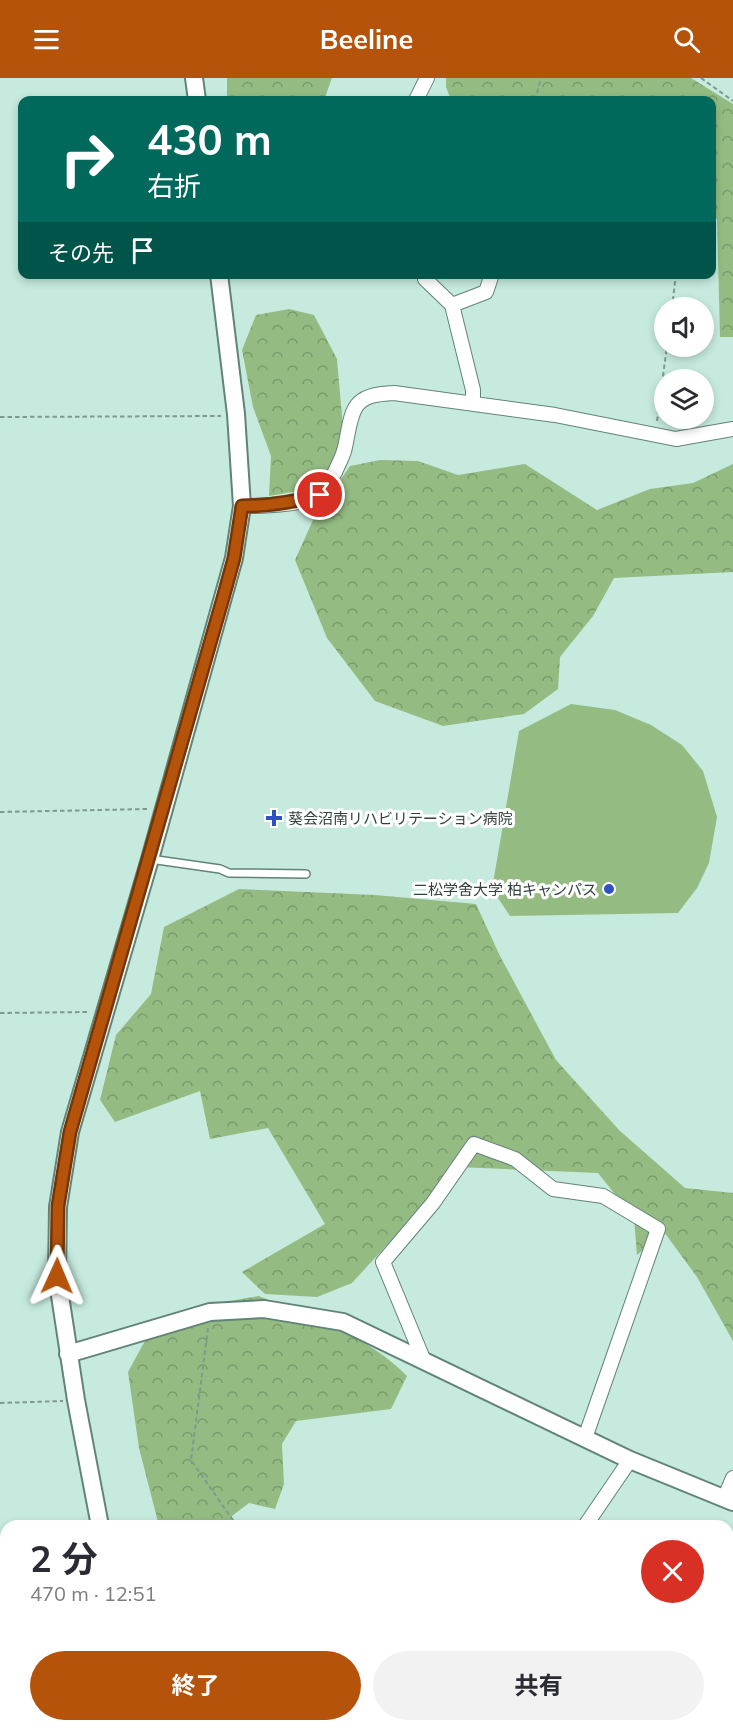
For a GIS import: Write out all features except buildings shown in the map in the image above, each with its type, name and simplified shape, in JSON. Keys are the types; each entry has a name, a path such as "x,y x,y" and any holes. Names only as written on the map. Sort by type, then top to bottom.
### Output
{"street":[{"path":"194,78 196,96"},
{"path":"418,96 428,78"},
{"path":"99,1520 68,1354 57,1276 58,1206 70,1132 150,859 234,558 242,506 236,414 220,279"},
{"path":"425,279 452,305 473,390 473,403"},
{"path":"452,305 486,292 490,279"},
{"path":"242,506 266,506 300,501 320,495 331,480 344,453 351,420 358,403 370,396 394,393 473,403 555,415 676,439 733,429"},
{"path":"424,1361 383,1262 433,1203 474,1144 515,1158 553,1189 603,1196 658,1229 585,1438"},
{"path":"68,1354 210,1312 264,1309 343,1322 630,1460 728,1501 733,1478"},
{"path":"589,1520 630,1460"}],"lane":[{"path":"150,859 220,869 229,873 306,874"}],"path":[{"path":"536,96 541,78"},
{"path":"701,78 733,101"},
{"path":"673,297 675,279"},
{"path":"655,435 666,357"},
{"path":"0,417 222,417 236,414"},
{"path":"0,812 163,809"},
{"path":"0,1013 104,1012"},
{"path":"210,1312 191,1460 233,1520"},
{"path":"0,1403 76,1400"}],"green space":[{"path":"227,78 332,78 325,96 227,96"},
{"path":"446,78 691,78 733,104 733,337 720,337 716,218 716,96 449,96"},
{"path":"289,309 314,315 337,359 343,428 334,467 304,490 269,496 271,456 253,407 242,350 256,315"},
{"path":"380,460 418,461 458,475 525,464 597,510 650,489 693,483 733,464 733,572 614,578 593,616 560,657 558,689 524,714 443,726 375,701 327,638 295,560 313,520 350,466"},
{"path":"571,704 615,710 651,725 682,745 703,771 717,817 709,863 697,888 678,913 510,916 492,889 519,731"},
{"path":"239,889 375,895 476,904 500,956 556,1060 619,1130 685,1188 733,1193 733,1341 697,1277 664,1232 637,1255 634,1218 598,1173 458,1167 352,1283 317,1297 265,1294 242,1272 325,1224 268,1128 210,1139 200,1091 115,1122 100,1100 116,1035 151,994 164,927"},
{"path":"259,1296 356,1338 374,1349 407,1376 391,1409 296,1421 282,1444 284,1484 275,1509 249,1503 232,1516 231,1520 157,1520 139,1448 128,1372 147,1337 190,1308"}],"place":[{"name":"葵会沼南リハビリテーション病院","path":"274,818"},
{"name":"二松学舍大学 柏キャンパス","path":"609,889"}],"route":[{"path":"57,1276 58,1206 70,1132 201,679 234,558 242,506 266,506 300,501 320,495"}]}
